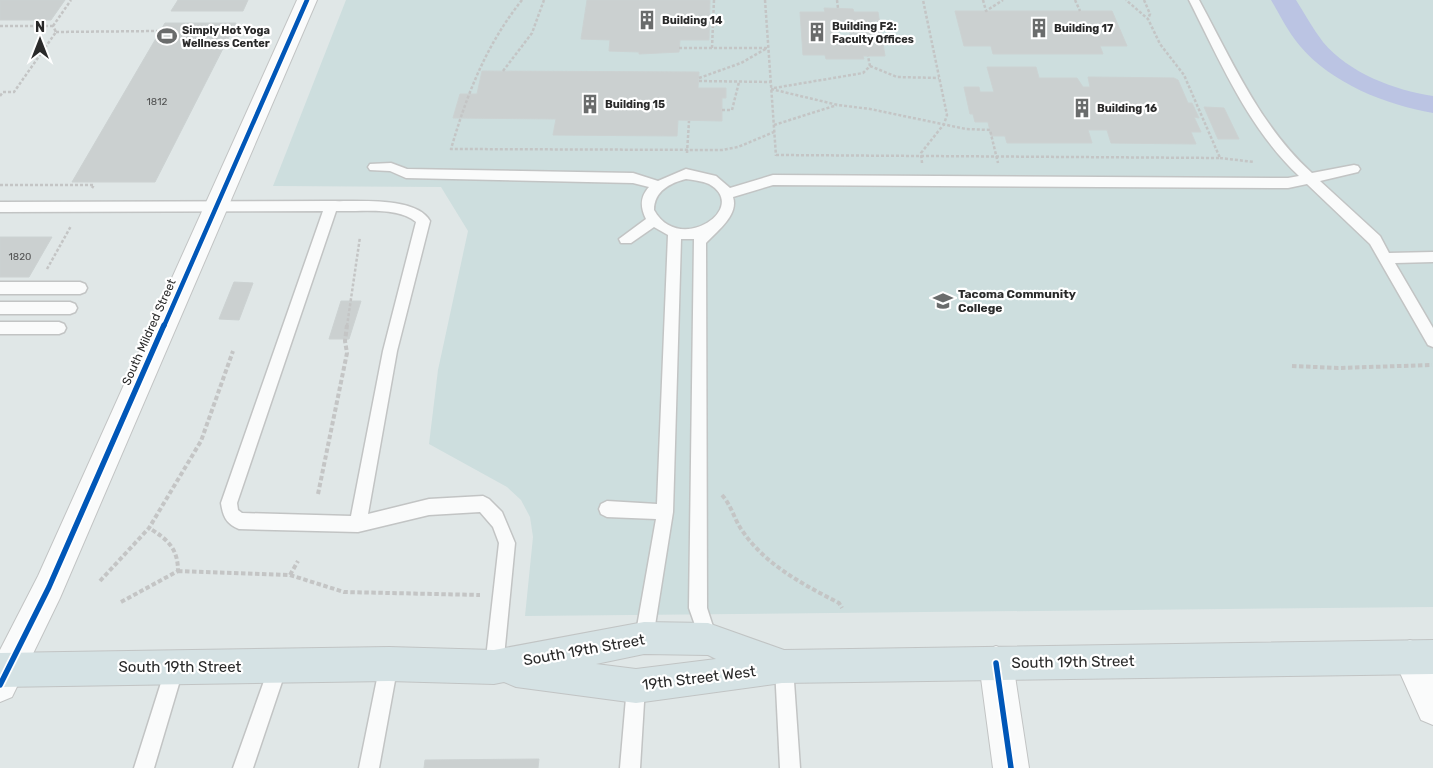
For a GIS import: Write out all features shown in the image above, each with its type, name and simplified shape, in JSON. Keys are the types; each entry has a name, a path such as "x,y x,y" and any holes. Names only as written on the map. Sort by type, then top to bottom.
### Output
{"main road":[{"name":"South Mildred Street","path":"2,675 49,587 307,0"},
{"name":"South 19th Street","path":"2,675 89,667 278,667 389,664 494,667 644,638 708,639 784,667 996,662 1422,657"},
{"path":"1422,657 1433,708"},
{"path":"996,662 1011,768"},
{"name":"19th Street West","path":"494,667 636,686 784,667"}],"lane":[{"path":"1194,0 1247,102 1284,156 1375,240 1433,340"},
{"path":"374,167 391,167 406,173 633,178 657,185"},
{"path":"727,194 773,180 1288,183 1354,169"},
{"path":"708,639 698,608 699,242 727,213 729,203 727,194 722,186 712,179 700,175 686,174 673,176 657,185 648,200 648,210 653,219 662,227 687,234 712,228"},
{"path":"331,206 229,503 231,514 239,521 358,524 428,507 483,504 495,514 504,528 508,544 494,667"},
{"path":"0,207 215,208 331,206 396,208 413,212 423,221 390,351 358,524"},
{"path":"626,239 646,227 653,219"},
{"path":"644,638 666,512 675,232"},
{"path":"1387,258 1433,257"},
{"path":"0,288 80,288"},
{"path":"0,308 70,308"},
{"path":"0,328 59,328"},
{"path":"606,509 666,512"},
{"path":"369,768 389,664"},
{"path":"144,768 175,667"},
{"path":"243,768 278,667"},
{"path":"784,667 790,768"},
{"path":"630,768 636,686"}],"path":[{"path":"53,26 71,0"},
{"path":"522,0 504,21 490,42 466,94 451,149 688,152 738,147 774,132"},
{"path":"503,71 532,33 544,0"},
{"path":"712,48 714,0"},
{"path":"765,0 776,155 773,180"},
{"path":"837,0 838,8"},
{"path":"923,0 947,115 944,124 920,153 926,181"},
{"path":"983,0 986,11 1003,0"},
{"path":"1075,0 1080,11"},
{"path":"1126,0 1148,19 1160,44 1184,76 1220,158"},
{"path":"1144,0 1150,14 1148,19"},
{"path":"0,26 53,26"},
{"path":"53,26 56,32"},
{"path":"56,32 157,31"},
{"path":"0,96 3,92 14,92 56,32"},
{"path":"679,48 768,48"},
{"path":"768,48 741,63 699,79 771,82"},
{"path":"868,56 870,66"},
{"path":"870,66 897,77 940,78"},
{"path":"771,89 852,76 863,73 870,66"},
{"path":"722,110 732,110 739,82"},
{"path":"771,89 838,105 966,129 990,130 1003,181"},
{"path":"774,124 838,105"},
{"path":"688,152 689,121"},
{"path":"776,155 1241,158 1260,164"},
{"path":"0,185 94,185 36,288"},
{"path":"318,494 347,353 345,341 360,237"},
{"path":"100,581 149,528 201,441 233,351"},
{"path":"1292,366 1338,368 1432,365"},
{"path":"719,494 727,500 740,528 774,566 795,581 839,603 842,608"},
{"path":"149,528 170,541 179,558 178,571"},
{"path":"290,575 298,561"},
{"path":"121,602 178,571 290,575 344,592 484,596"}],"shaded area":[{"name":"Tacoma Community College","path":"346,0 1433,0 1433,607 525,616 533,537 530,517 521,500 507,487 429,444 438,370 468,231 441,187 273,186"},
{"path":"1271,0 1296,0 1319,37 1346,63 1388,84 1433,96 1433,113 1378,98 1327,71 1296,41"}],"building":[{"path":"0,0 65,0 51,20 0,20"},
{"path":"178,0 248,0 243,11 171,11"},
{"name":"Building 14","path":"587,0 710,0 709,40 680,40 679,52 639,54 639,52 609,51 610,40 581,39"},
{"name":"Building F2: Faculty Offices","path":"824,8 853,9 854,12 878,12 885,56 863,56 864,59 826,59 825,55 803,55 800,12 825,12","holes":["833,24 849,24 851,40 834,40"]},
{"name":"Building 17","path":"955,11 1112,11 1127,46 1100,46 1103,54 993,54 991,46 964,46"},
{"path":"165,23 236,23 155,182 72,182"},
{"name":"Building 16","path":"987,67 1036,67 1039,78 1077,78 1083,87 1090,87 1088,77 1174,78 1178,80 1188,103 1192,103 1199,118 1194,117 1201,132 1191,132 1196,144 1111,143 1107,130 1088,130 1092,143 1007,143 1005,136 991,136 988,122 975,122 973,114 970,114 964,87 979,87 980,92 994,92"},
{"name":"Building 15","path":"482,71 699,72 698,88 726,88 726,98 722,98 722,121 678,120 677,136 553,135 556,119 453,118 460,94 477,94"},
{"path":"1204,107 1224,108 1239,139 1218,139"},
{"path":"0,237 52,237 29,277 0,277"},
{"path":"234,282 253,283 239,320 219,319"},
{"path":"341,301 361,301 349,339 329,339"},
{"path":"539,759 538,768 424,768 425,760"}],"cycle path":[{"path":"0,685 49,587 307,0"},
{"path":"996,663 1011,768"}],"place":[{"name":"Building 14","path":"647,20"},
{"name":"Building 17","path":"1039,28"},
{"name":"Building F2: Faculty Offices","path":"817,32"},
{"name":"Simply Hot Yoga Wellness Center","path":"167,36"},
{"name":"Building 15","path":"590,104"},
{"name":"Building 16","path":"1082,108"},
{"name":"Tacoma Community College","path":"943,301"}]}
